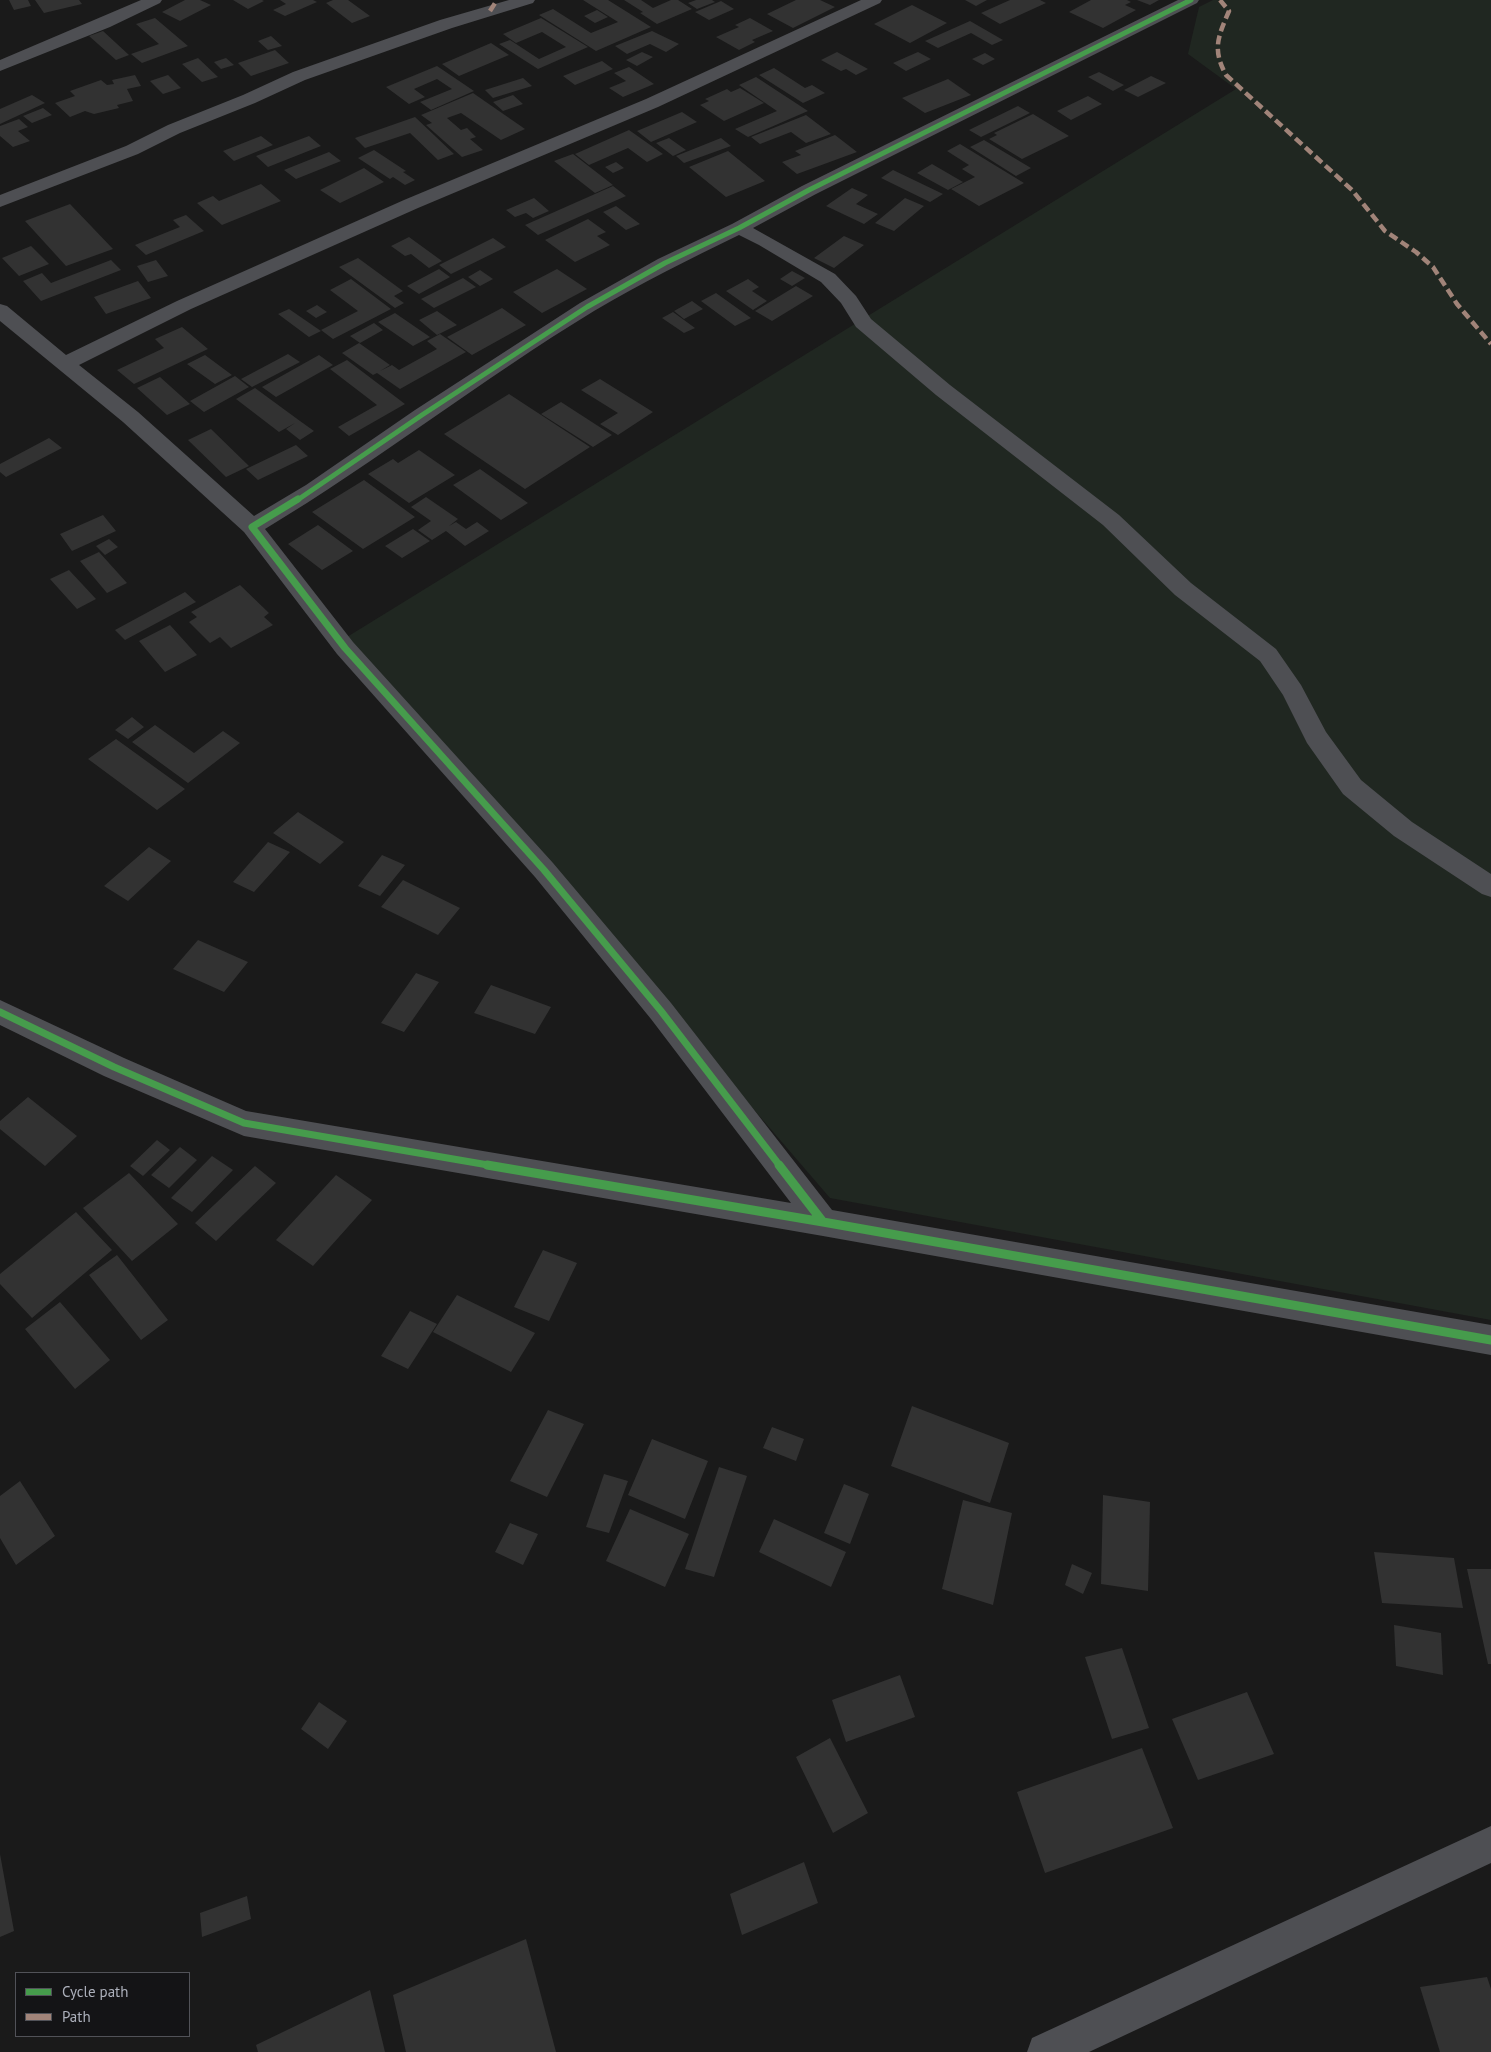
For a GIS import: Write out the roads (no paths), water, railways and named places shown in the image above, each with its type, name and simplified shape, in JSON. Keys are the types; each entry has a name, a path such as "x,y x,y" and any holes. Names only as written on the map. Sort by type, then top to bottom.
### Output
{"street":[{"path":"0,66 154,0"},
{"path":"0,201 132,150 174,129 249,99 299,76 446,24 527,0"},
{"path":"64,364 184,305 411,204 652,103 874,0"},
{"path":"252,528 314,490 422,415 587,307 664,263 739,228 818,186 1191,0"},
{"path":"739,228 766,241 828,278 850,300 864,323 871,329 943,390 1111,520 1183,589 1268,655 1293,691 1316,737 1352,787 1403,829 1491,887"},
{"path":"0,310 166,448 252,528 345,648 544,870 655,1004 823,1222"},
{"path":"0,1012 114,1067 244,1123 823,1222 1491,1340"},
{"path":"1046,2052 1491,1844"}]}
